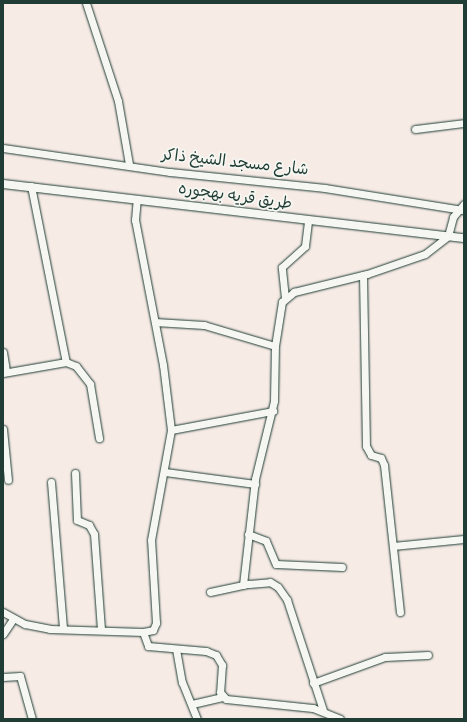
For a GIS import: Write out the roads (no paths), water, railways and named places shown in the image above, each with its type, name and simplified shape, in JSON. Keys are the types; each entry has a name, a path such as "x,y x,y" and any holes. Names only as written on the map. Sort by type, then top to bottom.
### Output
{"street":[{"path":"86,3 118,102 129,164"},
{"path":"415,130 464,123"},
{"name":"شارع مسجد الشيخ ذاكر","path":"3,148 129,164 145,168 325,188 461,210"},
{"name":"طريق قريه بهجوره","path":"3,184 31,186 308,221 449,234 464,238"},
{"path":"31,186 66,362"},
{"path":"3,612 13,619 37,628 143,632 153,630 156,623 151,540 165,472 171,430 155,322 135,220 137,199"},
{"path":"285,298 307,288 363,275 425,254 449,234 452,217 461,210 464,204"},
{"path":"243,585 255,484 273,411 275,346 285,298 282,267 304,246 308,221"},
{"path":"363,275 366,446 371,455 381,458 384,465 400,612"},
{"path":"155,322 204,325 275,346"},
{"path":"3,352 5,373 66,362 76,366 90,384 99,438"},
{"path":"171,430 273,411"},
{"path":"3,429 8,480"},
{"path":"165,472 255,484"},
{"path":"75,473 77,520 89,526 94,534 101,630"},
{"path":"51,482 63,629"},
{"path":"248,534 266,541 276,564 342,567"},
{"path":"393,546 464,538"},
{"path":"210,592 243,585 270,582 282,591 323,710"},
{"path":"3,634 13,619"},
{"path":"143,632 148,646 216,655 222,665 222,697"},
{"path":"176,649 182,682 197,719"},
{"path":"313,683 385,657 428,655"},
{"path":"3,676 20,676 32,719"},
{"path":"192,704 222,697 323,710 340,719"}]}
